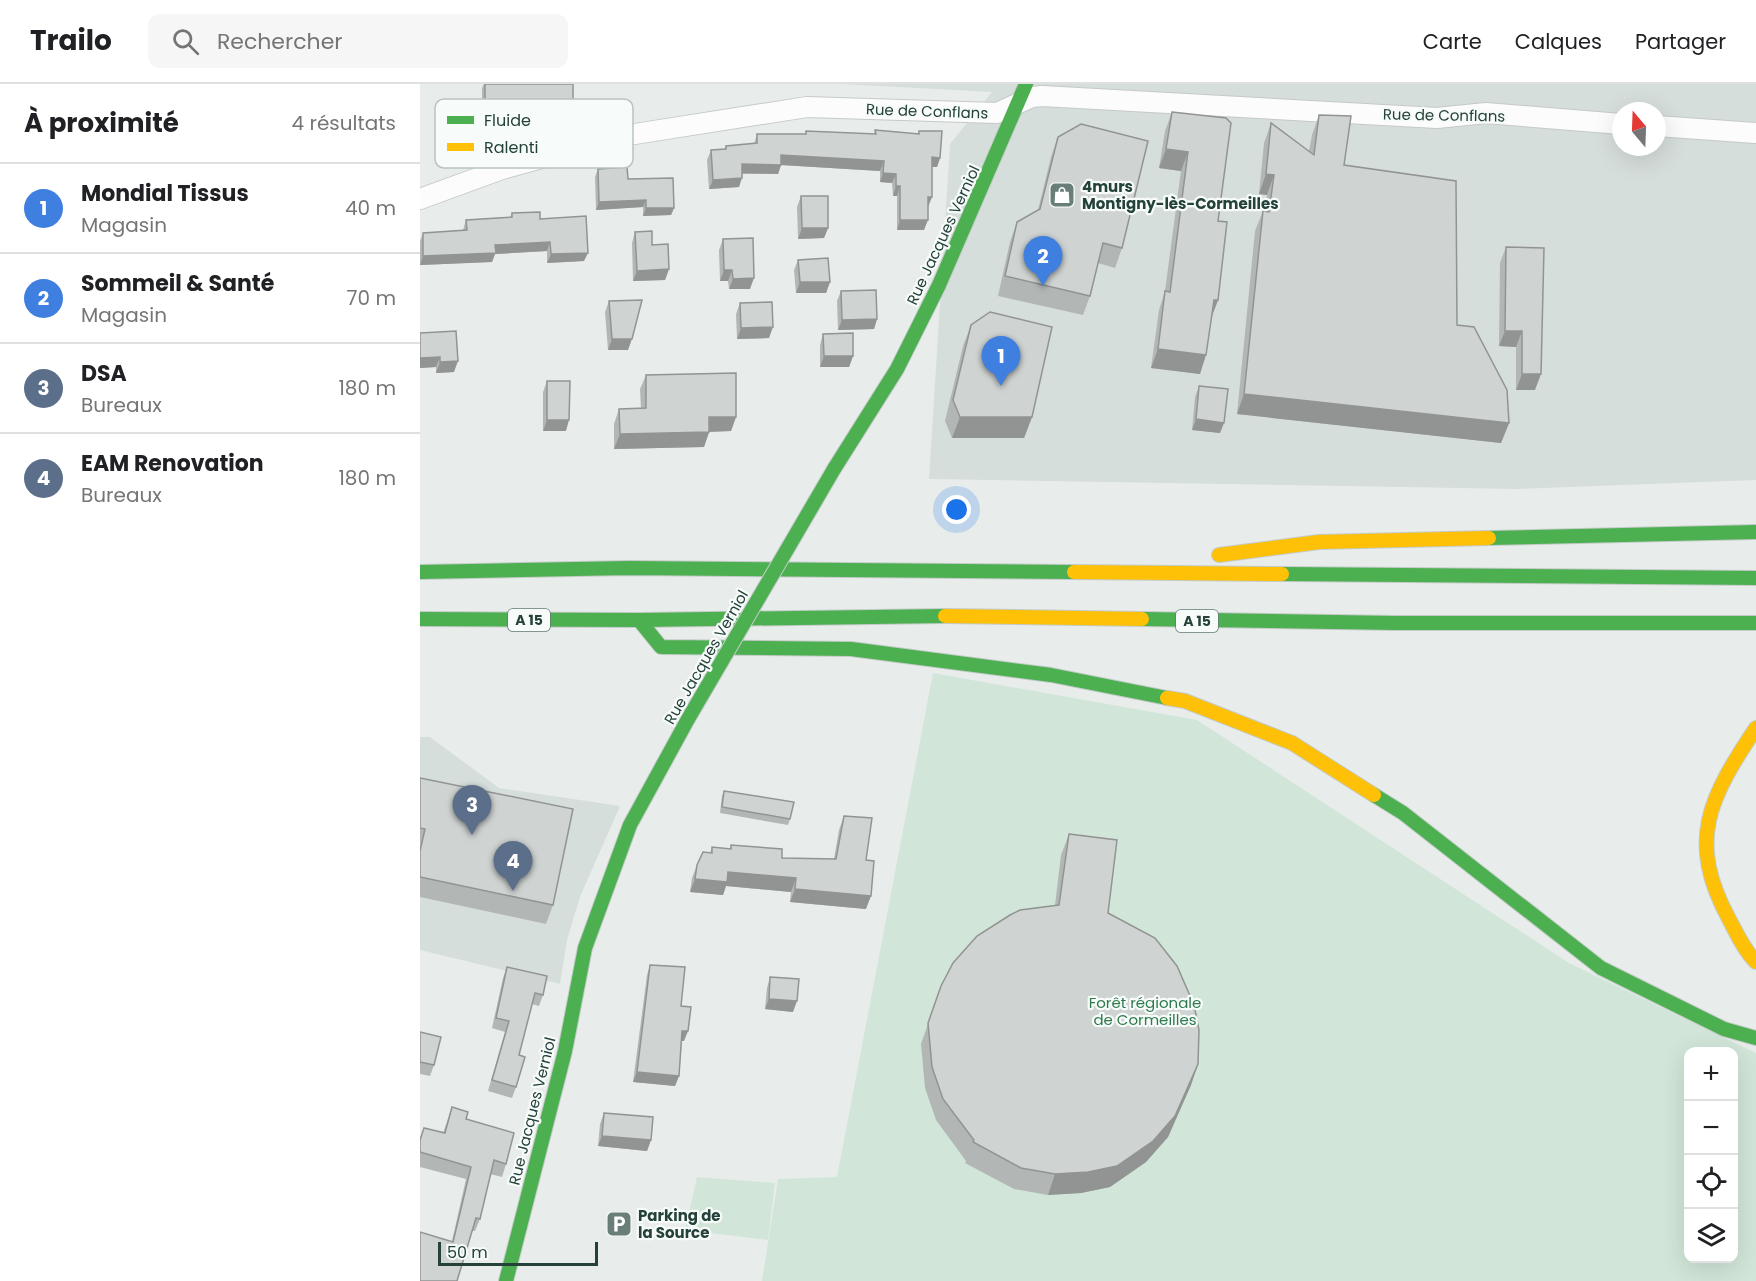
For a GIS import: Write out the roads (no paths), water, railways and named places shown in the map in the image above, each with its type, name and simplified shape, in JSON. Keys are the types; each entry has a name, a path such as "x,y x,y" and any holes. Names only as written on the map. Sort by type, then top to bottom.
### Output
{"main road":[{"name":"Rue Jacques Verniol","path":"506,1281 565,1051 585,948 630,825 688,719 834,469 897,369 939,285 990,172 1015,105 1026,84"},
{"path":"1104,570 1319,542 1756,532"},
{"path":"420,572 629,568 1104,570 1756,578"},
{"name":"A 15","path":"420,619 639,620 974,616 1396,623 1756,622"},
{"path":"639,620 661,647 851,650 1051,675 1185,701 1292,743 1403,813 1601,968 1724,1029 1756,1038"},
{"path":"1756,728 1725,774 1709,811 1707,868 1723,908 1748,954 1756,962"}],"street":[{"name":"Rue de Conflans","path":"633,134 807,107 997,113 1032,97 1053,96 1437,118 1486,113 1612,123"},
{"path":"1666,127 1756,133"},
{"name":"Rue de Conflans","path":"420,199 506,168"}],"place":[{"name":"4murs Montigny-lès-Cormeilles","path":"1062,195"},
{"name":"Sommeil & Santé","path":"1043,286"},
{"name":"Mondial Tissus","path":"1001,386"},
{"name":"DSA","path":"472,835"},
{"name":"EAM Renovation","path":"513,891"},
{"name":"Parking de la Source","path":"619,1224"}],"park label":[{"name":"Forêt régionale de Cormeilles","path":"1145,1010"}]}
